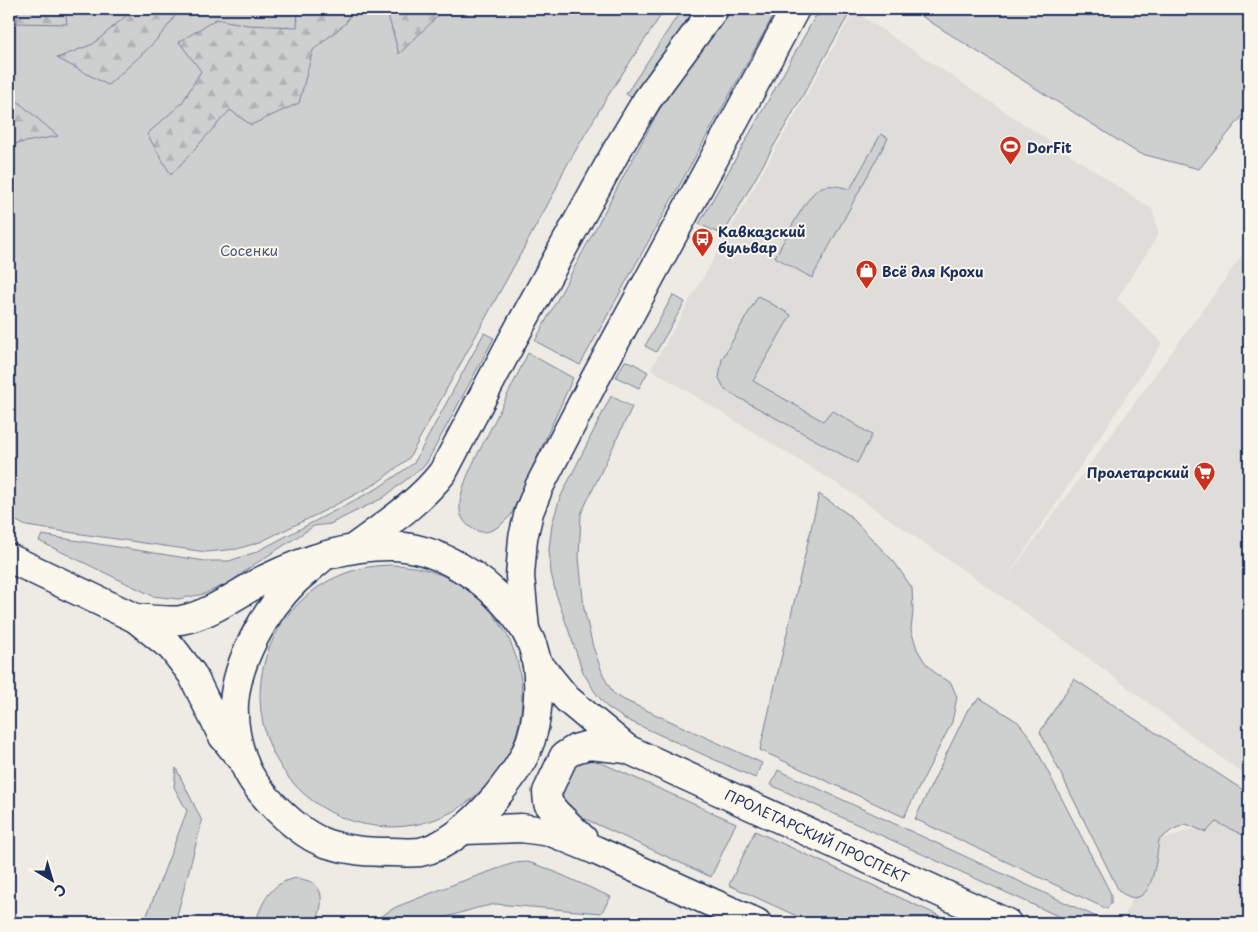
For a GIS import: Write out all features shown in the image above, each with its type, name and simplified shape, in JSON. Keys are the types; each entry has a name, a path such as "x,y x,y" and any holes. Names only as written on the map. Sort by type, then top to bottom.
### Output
{"main road":[{"path":"354,548 419,499 433,486 443,472 513,338 617,150 647,100 714,9"},
{"path":"525,629 520,576 523,538 529,512 538,487 594,379 795,9"},
{"path":"9,558 135,618 172,648 192,674 222,735 243,761 253,780 299,829 325,844 361,852 420,852 441,843 464,830 502,789 518,768 528,748 537,710 536,661 525,629 504,600 478,579 460,567 418,549 390,546 354,548 290,567 212,610 180,620 135,618"},
{"path":"243,761 236,731 234,702 240,672 249,650 274,605 295,581 323,558"},
{"name":"ПРОЛЕТАРСКИЙ ПРОСПЕКТ","path":"536,661 567,699 627,749 1007,923"},
{"name":"ПРОЛЕТАРСКИЙ ПРОСПЕКТ","path":"595,850 556,813 548,803 548,792 564,756 575,749 589,745 627,749"},
{"name":"ПРОЛЕТАРСКИЙ ПРОСПЕКТ","path":"464,830 521,828 551,832 757,923"}],"shaded area":[{"path":"854,11 1152,209 1159,234 1117,299 1162,343 1006,579 1249,246 1249,778 1060,637 849,491 651,369"},
{"path":"1216,822 1249,838 1249,923 1144,923 1125,915 1159,840"}],"green space":[{"name":"Сосенки","path":"9,9 665,9 607,97 563,172 555,191 409,458 377,483 260,542 237,549 206,552 26,526 9,517"},
{"path":"19,9 65,9 67,24 16,23"},
{"path":"123,9 179,9 156,40 108,85 57,58 93,44 126,16"},
{"path":"298,9 352,9 346,23 313,50 299,103 251,125 230,110 171,175 147,134 182,103 201,71 179,42 216,19 248,25 297,27"},
{"path":"383,9 445,9 399,54 388,15"},
{"path":"682,9 699,9 632,98 626,94"},
{"path":"727,9 777,9 580,365 535,341 659,110"},
{"path":"910,9 1249,9 1249,108 1199,169 1138,153"},
{"path":"824,12 848,16 723,235 699,224 815,17"},
{"path":"9,94 58,136 9,145"},
{"path":"881,134 888,138 812,278 775,257 810,197 822,187 836,186 850,189"},
{"path":"673,295 685,302 656,352 645,346"},
{"path":"758,296 791,315 753,381 823,421 832,410 872,435 857,463 725,390 719,378 722,359"},
{"path":"484,333 494,338 426,464 383,498 330,524 314,526 229,583 204,594 178,599 153,596 39,541 42,535 205,561 229,561 256,552 378,488 414,463"},
{"path":"528,353 573,378 511,515 495,529 487,532 475,530 462,518 460,501 462,491 475,459"},
{"path":"625,361 631,362 648,372 639,388 616,377"},
{"path":"611,396 632,407 581,514 579,557 584,609 593,647 604,677 613,693 624,700 762,763 755,778 625,719 607,707 583,672 556,594 551,573 549,549 552,524 560,498"},
{"path":"819,494 849,515 895,563 912,588 913,611 911,630 917,649 924,661 937,675 951,683 957,697 952,722 904,817 760,750"},
{"path":"391,565 417,568 441,575 464,587 484,603 500,623 512,646 519,670 522,696 519,722 512,746 500,769 484,789 464,805 441,817 417,824 391,827 365,824 341,817 318,805 298,789 282,769 270,746 263,722 260,696 263,670 270,646 282,623 298,603 318,587 341,575 365,568"},
{"path":"1074,679 1249,794 1249,838 1216,822 1206,832 1186,824 1172,830 1159,840 1154,871 1146,891 1139,897 1130,897 1119,891 1040,732"},
{"path":"980,698 1018,722 1030,737 1111,894 1111,903 1107,909 915,819 968,709"},
{"path":"587,759 595,760 736,823 711,877 568,811 558,796 570,763"},
{"path":"176,768 202,821 175,923 144,923 187,811 174,787"},
{"path":"778,770 1103,920 1097,923 1073,923 771,785"},
{"path":"755,831 955,923 812,923 729,885"},
{"path":"528,862 611,897 601,913 496,904 426,923 370,923 396,907 457,883 514,863"},
{"path":"298,878 313,883 317,886 321,895 321,905 316,923 255,923 265,899 275,887 281,883"}],"place":[{"name":"DorFit","path":"1011,166"},
{"name":"Кавказский бульвар","path":"702,258"},
{"name":"Всё для Крохи","path":"866,290"},
{"name":"Пролетарский","path":"1205,491"}]}
